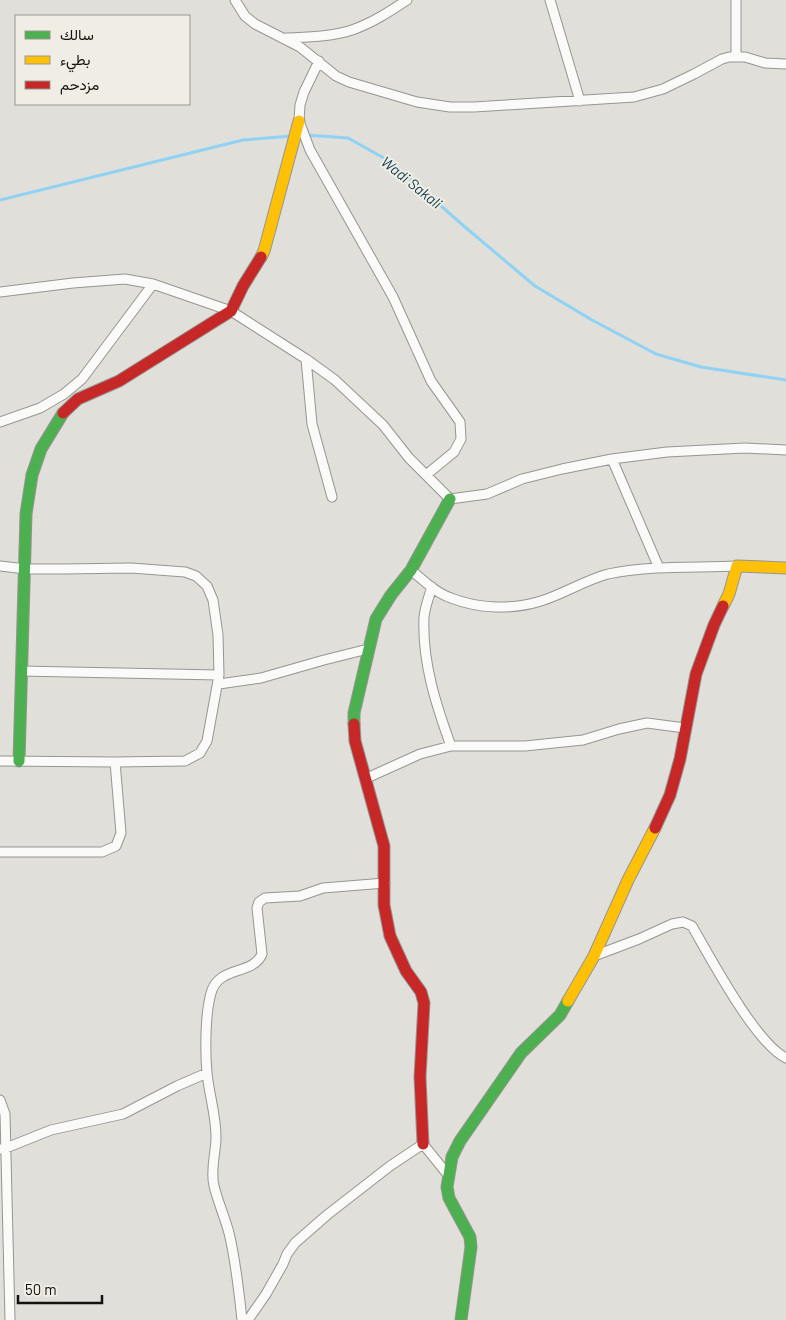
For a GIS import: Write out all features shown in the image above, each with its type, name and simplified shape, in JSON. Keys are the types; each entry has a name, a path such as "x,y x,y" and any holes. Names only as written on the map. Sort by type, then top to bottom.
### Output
{"street":[{"path":"235,0 245,16 250,20 285,38 319,61 336,76 349,82 418,102 450,107 634,97 663,89 722,59 745,57 765,63 786,64"},
{"path":"285,38 320,36 350,31 380,18 407,0"},
{"path":"550,0 580,101"},
{"path":"736,0 736,57"},
{"path":"19,760 26,569 26,514 32,475 41,450 61,415 78,399 119,380 230,311 264,251 299,121 300,105 319,61"},
{"path":"299,121 310,150 394,297 431,381 460,422 461,439 454,452 426,476"},
{"path":"0,292 125,279 152,284 230,311 306,359 335,380 383,425 409,458 450,499"},
{"path":"0,422 40,408 64,394 82,379 152,284"},
{"path":"306,359 312,424 332,497"},
{"path":"64,394 78,399"},
{"path":"450,499 487,494 522,479 612,459 667,452 745,448 786,450"},
{"path":"612,459 659,568"},
{"path":"448,1175 423,1144 420,1077 424,1003 421,992 406,971 390,936 384,905 384,846 356,741 354,713 376,619 391,595 411,570 450,499"},
{"path":"0,566 26,569 131,568 185,572 196,576 207,586 212,600 218,635 219,679 207,741 200,753 185,760 115,762 0,761"},
{"path":"411,570 432,587 450,598 474,605 494,607 521,606 541,601 607,574 659,568 737,566 786,568"},
{"path":"461,1320 471,1247 470,1237 449,1198 447,1186 452,1157 460,1141 521,1053 560,1014 594,956 628,880 654,831 670,795 680,759 696,674 714,625 729,594 737,566"},
{"path":"432,587 424,616 425,643 436,704 451,746"},
{"path":"21,671 219,679 260,678 368,649"},
{"path":"367,778 420,754 451,746 525,746 583,740 647,723 685,728"},
{"path":"0,852 102,852 116,846 121,833 115,762"},
{"path":"242,1320 238,1277 233,1250 214,1185 213,1162 216,1137 207,1073 208,1002 213,987 224,975 254,964 262,954 258,902 265,898 300,896 323,888 385,883"},
{"path":"594,956 672,924 683,922 692,926 722,978 762,1038 779,1055 786,1058"},
{"path":"3,1149 51,1130 123,1114 207,1073"},
{"path":"0,1100 5,1114 3,1149 10,1320"},
{"path":"248,1320 284,1264 287,1254 294,1243 390,1166 423,1144"}],"waterway":[{"name":"Wadi Sakali","path":"306,135 348,138 391,162 535,286 592,320 656,354 701,367 786,380"},
{"name":"Wadi Sakali","path":"0,200 243,140 292,136"}],"traffic: fast":[{"path":"19,761 26,514 32,475 41,449 63,413"},
{"path":"354,724 354,713 376,619 391,595 411,570 450,499"},
{"path":"461,1320 471,1247 470,1237 449,1198 447,1187 452,1157 460,1141 521,1053 560,1015 568,1001"}],"traffic: slow":[{"path":"261,257 299,121"},
{"path":"723,606 729,594 737,566 786,568"},
{"path":"568,1001 594,956 628,880 655,828"}],"traffic: jam":[{"path":"63,413 78,399 119,381 231,311 243,286 261,257"},
{"path":"655,828 670,795 680,759 696,674 723,606"},
{"path":"354,724 355,741 384,846 384,905 390,936 406,971 421,992 424,1003 420,1077 423,1144"}]}
